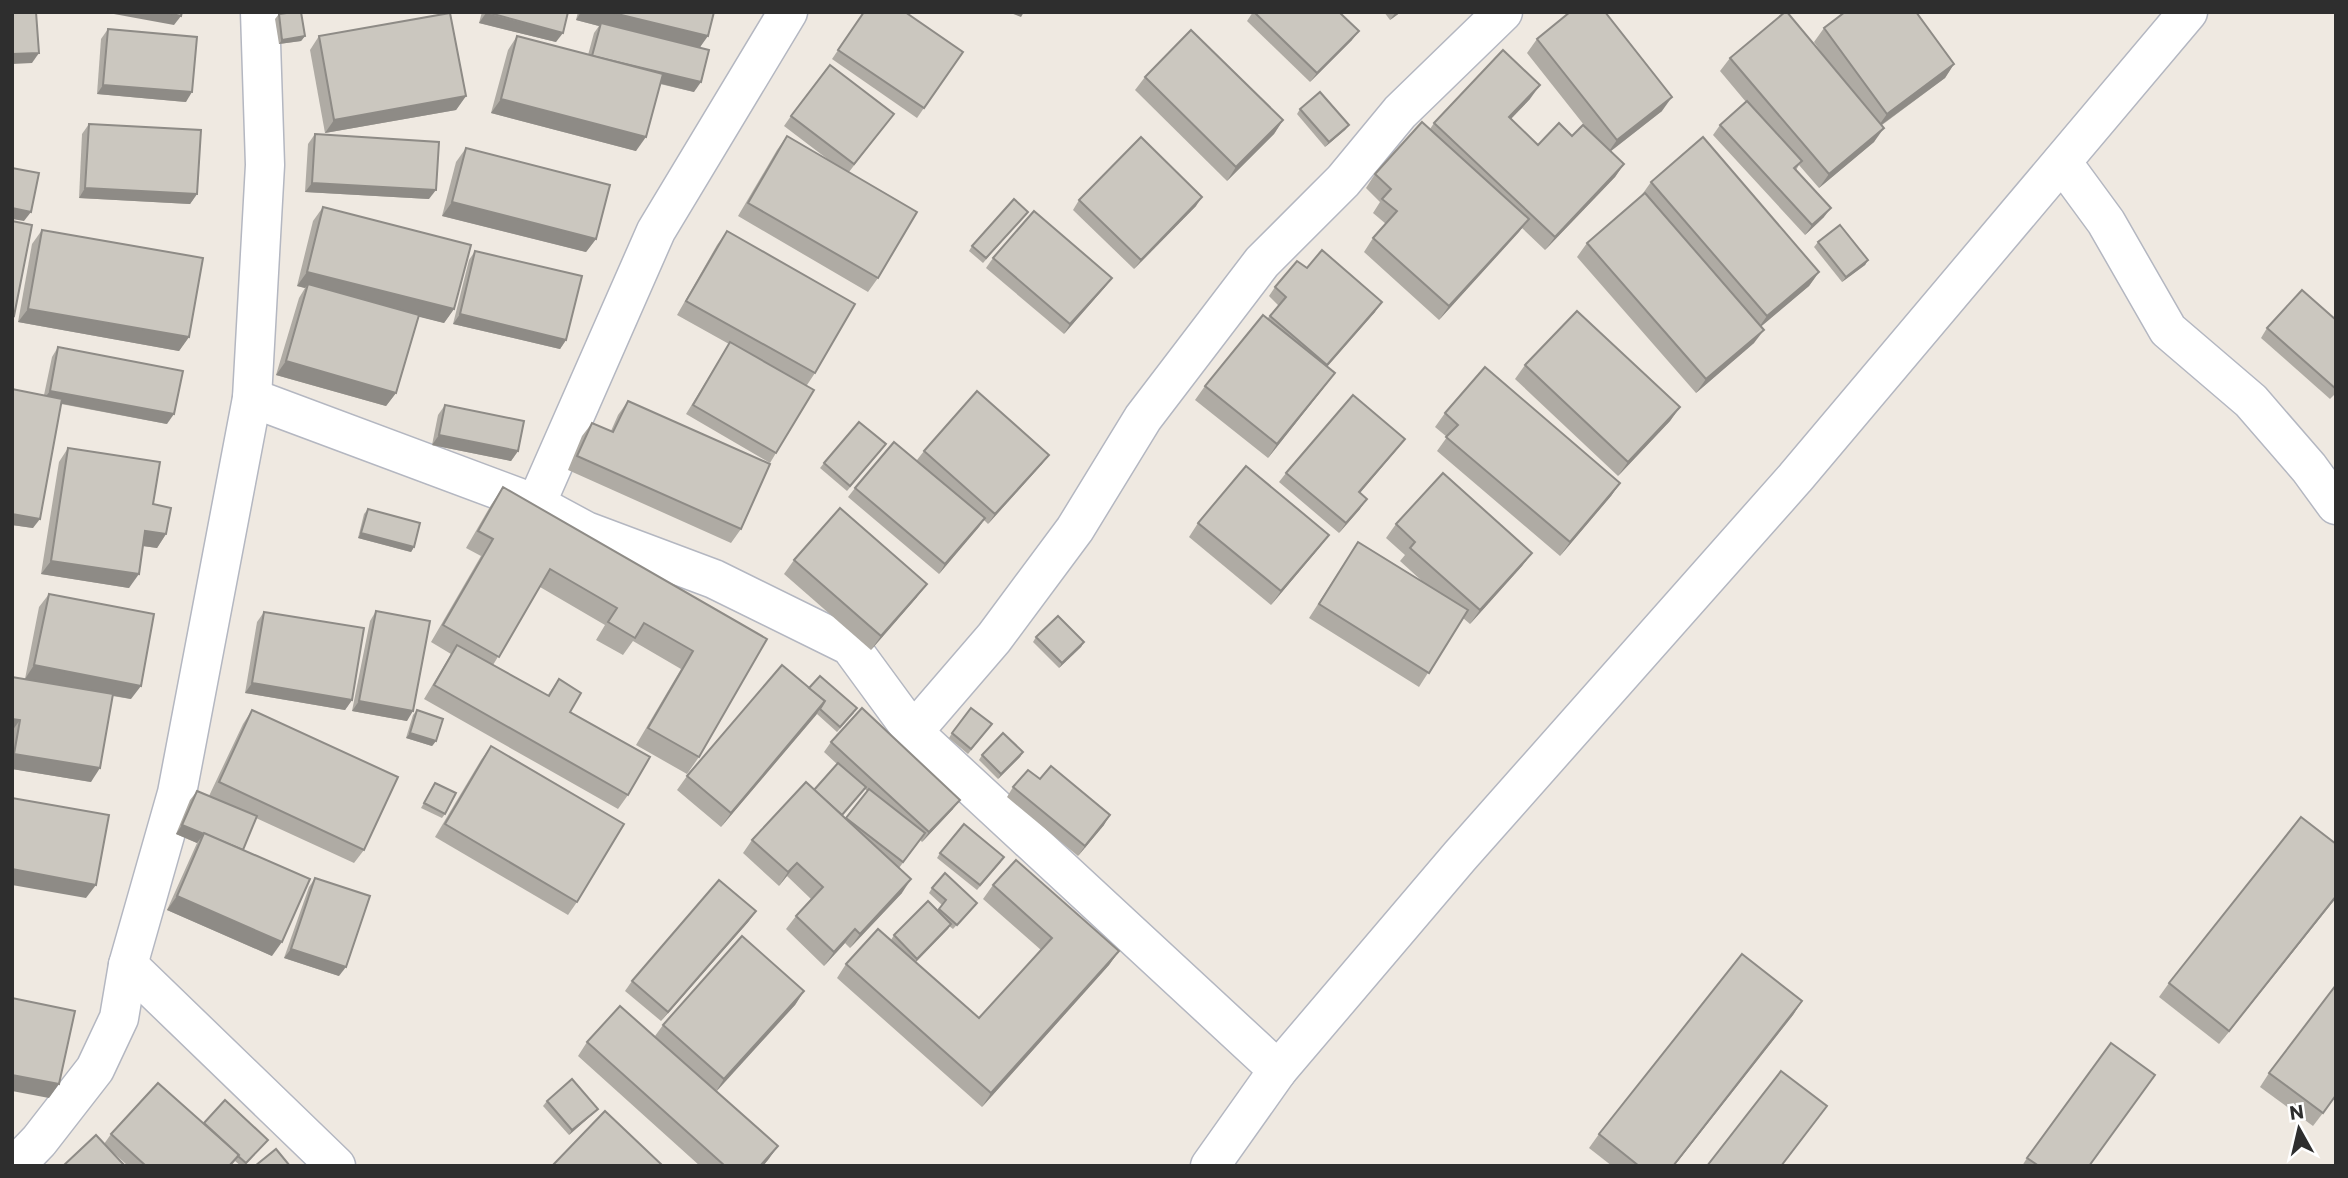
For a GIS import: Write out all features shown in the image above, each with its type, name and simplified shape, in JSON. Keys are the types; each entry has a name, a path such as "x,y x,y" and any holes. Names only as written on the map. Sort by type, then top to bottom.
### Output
{"street":[{"path":"15,1166 39,1141 95,1069 119,1017 128,965 177,793 252,398 265,165 260,12"},
{"path":"536,503 656,231 788,12"},
{"path":"913,732 994,638 1067,540 1143,418 1262,262 1343,181 1400,112 1503,12"},
{"path":"1210,1166 1278,1070 1469,846 1795,478 2188,12"},
{"path":"2062,162 2106,222 2168,330 2251,401 2309,468 2336,505"},
{"path":"252,398 536,503 586,531 714,579 850,646 913,732 1278,1070"},
{"path":"128,965 336,1166"}],"building":[{"path":"12,12 36,12 39,53 12,54"},
{"path":"163,12 182,12 181,16"},
{"path":"301,12 305,36 282,40 279,14"},
{"path":"486,12 568,12 563,33"},
{"path":"609,12 714,12 708,36"},
{"path":"864,12 905,12 963,52 924,108 838,50"},
{"path":"1254,12 1339,12 1359,31 1317,73"},
{"path":"1570,12 1605,12 1672,97 1617,140 1537,39"},
{"path":"1785,12 1884,128 1829,174 1730,58"},
{"path":"1845,12 1916,12 1954,64 1887,114 1824,28"},
{"path":"450,13 466,96 334,120 319,36"},
{"path":"601,23 709,50 701,82 592,56"},
{"path":"108,29 197,37 192,92 103,85"},
{"path":"1191,30 1283,120 1236,167 1145,77"},
{"path":"517,36 663,74 646,137 501,99"},
{"path":"1503,50 1540,85 1509,117 1538,145 1559,123 1572,136 1583,125 1624,164 1555,237 1434,123"},
{"path":"830,65 894,114 854,164 791,116"},
{"path":"1320,92 1349,125 1329,142 1300,109"},
{"path":"1747,101 1802,161 1794,168 1831,208 1812,225 1720,125"},
{"path":"1422,122 1529,219 1449,306 1373,238 1397,211 1382,199 1391,189 1375,174"},
{"path":"89,124 201,130 197,194 85,188"},
{"path":"315,134 439,142 436,190 312,183"},
{"path":"787,136 917,212 878,278 748,203"},
{"path":"1141,137 1202,197 1141,260 1079,200"},
{"path":"1703,137 1819,272 1767,316 1651,182"},
{"path":"466,148 610,185 596,239 452,202"},
{"path":"12,168 39,173 31,212 12,208"},
{"path":"1645,193 1764,330 1706,379 1587,243"},
{"path":"1014,199 1028,212 986,258 972,246"},
{"path":"323,207 471,245 454,309 307,272"},
{"path":"1034,211 1112,278 1070,324 993,258"},
{"path":"12,221 32,225 14,316 12,315"},
{"path":"1840,225 1868,260 1846,277 1818,242"},
{"path":"42,230 203,258 189,337 28,309"},
{"path":"727,231 855,304 815,373 686,301"},
{"path":"1322,250 1382,302 1327,365 1270,316 1286,297 1275,287 1297,261 1307,268"},
{"path":"475,251 582,276 566,340 460,314"},
{"path":"308,284 419,315 396,393 286,361"},
{"path":"2302,290 2336,320 2336,389 2267,328"},
{"path":"1577,311 1680,407 1628,462 1525,365"},
{"path":"1263,315 1335,373 1277,444 1205,386"},
{"path":"730,342 814,390 776,453 693,405"},
{"path":"58,347 183,371 174,414 50,391"},
{"path":"1485,367 1620,483 1570,542 1446,437 1458,425 1445,413"},
{"path":"12,389 62,399 40,519 12,514"},
{"path":"977,391 1049,455 995,514 924,451"},
{"path":"1353,395 1405,439 1359,492 1367,499 1346,523 1286,473"},
{"path":"628,401 770,464 741,529 577,456 592,423 613,432"},
{"path":"445,405 524,421 518,451 439,435"},
{"path":"859,422 886,444 850,486 824,463"},
{"path":"894,442 985,518 945,564 855,488"},
{"path":"68,448 160,462 153,504 171,508 166,534 145,531 139,574 51,561"},
{"path":"1246,466 1329,535 1281,591 1198,523"},
{"path":"1443,473 1532,553 1480,610 1410,548 1415,542 1396,524"},
{"path":"503,487 767,639 699,757 648,728 693,651 644,623 635,638 608,622 617,608 550,569 499,657 443,625 493,539 478,531"},
{"path":"840,508 927,584 881,636 794,560"},
{"path":"368,509 420,523 414,547 361,533"},
{"path":"1358,542 1468,610 1429,673 1319,604"},
{"path":"49,594 154,614 141,686 34,665"},
{"path":"376,611 430,621 413,711 359,701"},
{"path":"264,612 364,628 352,700 252,683"},
{"path":"1058,616 1084,642 1062,663 1036,637"},
{"path":"457,645 549,696 559,679 581,693 570,712 650,757 628,795 434,685"},
{"path":"782,665 825,701 731,813 687,776"},
{"path":"820,676 857,708 840,727 820,709 825,701 809,688"},
{"path":"12,677 113,694 100,768 14,754 20,720 12,719"},
{"path":"862,708 960,800 929,832 831,742"},
{"path":"971,708 992,724 971,749 952,733"},
{"path":"252,710 398,777 364,850 219,782"},
{"path":"417,710 443,719 436,741 410,733"},
{"path":"1003,733 1023,752 1001,774 982,755"},
{"path":"491,746 624,824 577,902 445,824"},
{"path":"838,763 866,787 842,815 814,790"},
{"path":"1051,766 1110,815 1085,846 1013,787 1028,770 1040,779"},
{"path":"806,782 911,879 860,934 855,929 834,952 796,916 823,887 797,863 788,872 752,840"},
{"path":"435,783 456,793 445,814 424,803"},
{"path":"869,789 925,833 903,862 846,818"},
{"path":"197,791 257,816 243,850 182,825"},
{"path":"12,798 109,815 96,885 12,869"},
{"path":"2301,817 2336,844 2336,896 2229,1031 2169,983"},
{"path":"964,824 1004,857 980,885 940,853"},
{"path":"204,833 310,879 282,942 177,896"},
{"path":"1016,860 1119,951 991,1093 846,964 878,929 979,1018 1052,938 993,885"},
{"path":"945,873 977,903 957,925 939,909 946,900 932,888"},
{"path":"315,878 370,896 346,967 291,949"},
{"path":"719,880 756,911 668,1012 632,981"},
{"path":"928,901 951,924 917,959 894,935"},
{"path":"742,936 804,991 724,1079 663,1025"},
{"path":"1742,954 1802,1001 1673,1166 1639,1166 1599,1134"},
{"path":"2336,985 2336,1095 2323,1113 2269,1073"},
{"path":"12,998 75,1011 59,1084 12,1075"},
{"path":"620,1006 778,1146 760,1166 725,1166 587,1042"},
{"path":"2111,1043 2155,1075 2089,1166 2039,1166 2027,1158"},
{"path":"1781,1071 1827,1106 1781,1166 1707,1166"},
{"path":"572,1079 598,1109 572,1130 547,1101"},
{"path":"158,1083 239,1155 229,1166 146,1166 111,1134"},
{"path":"225,1100 268,1140 246,1163 204,1123"},
{"path":"605,1111 663,1166 552,1166"},
{"path":"96,1135 125,1166 63,1166"},
{"path":"276,1149 290,1166 255,1166"}]}
